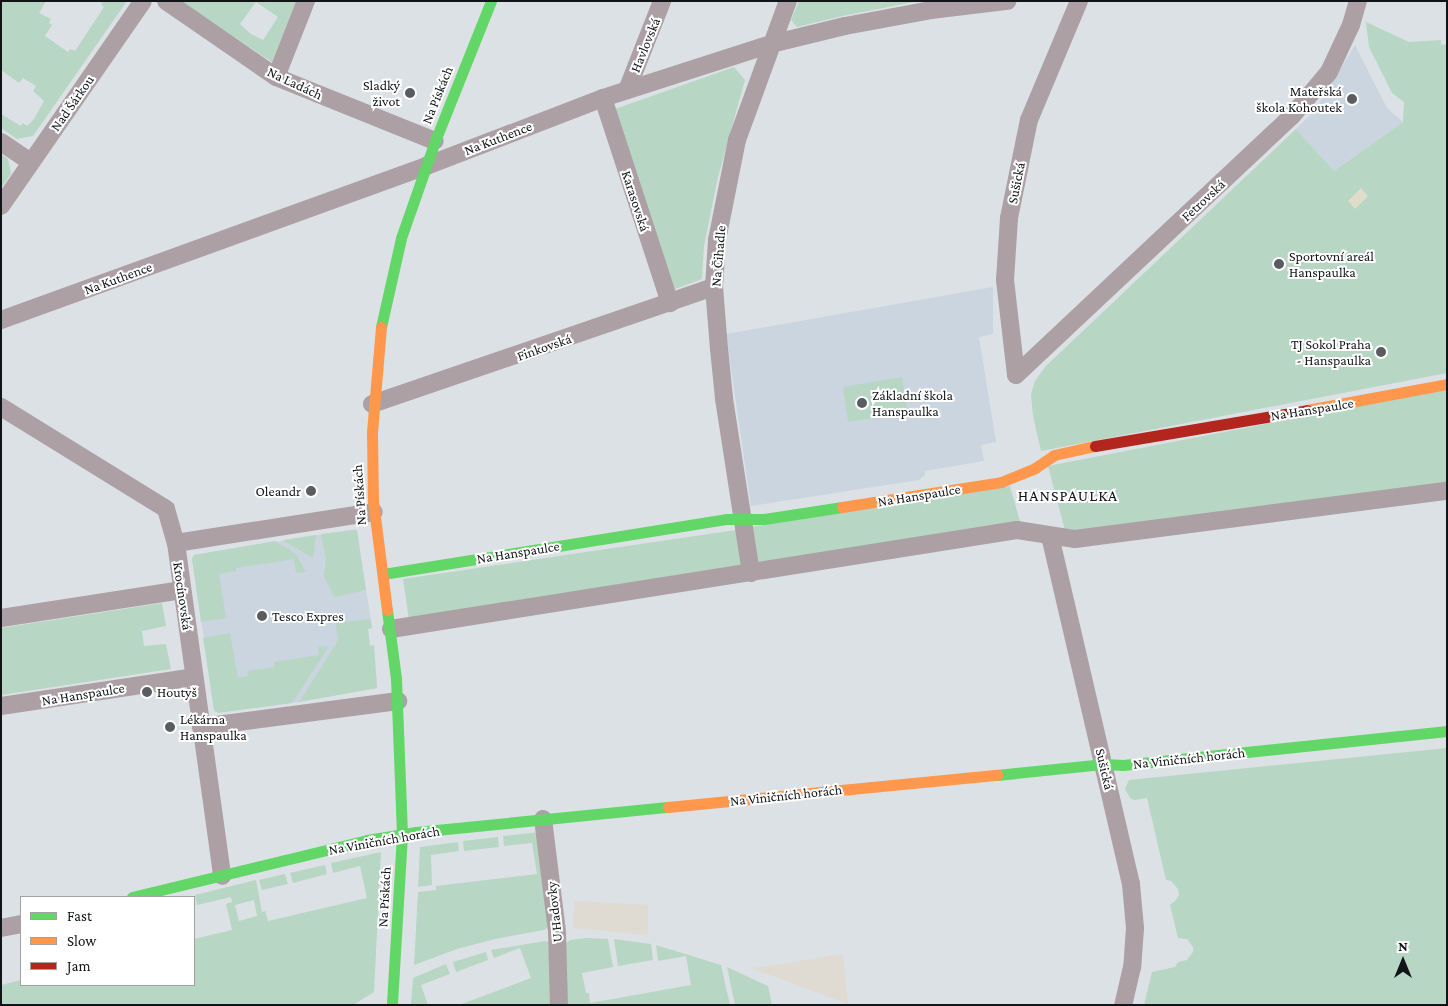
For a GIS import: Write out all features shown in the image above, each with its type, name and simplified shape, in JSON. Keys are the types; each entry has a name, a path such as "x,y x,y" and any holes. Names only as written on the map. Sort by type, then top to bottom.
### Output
{"street":[{"name":"Nad Šárkou","path":"1,206 143,1"},
{"name":"Na Ladách","path":"166,1 276,77 435,141"},
{"path":"276,77 306,1"},
{"name":"Na Pískách","path":"392,1005 402,834 398,701 374,512 372,404 380,331 395,264 435,141 491,1"},
{"name":"Havlovská","path":"627,90 662,1"},
{"name":"Na Čihadle","path":"751,573 724,398 714,287 717,240 737,140 788,1"},
{"name":"Na Kuthence","path":"1,320 426,166 603,98 771,44 845,26 931,10 1007,1"},
{"name":"Sušická","path":"1016,375 1005,280 1009,218 1029,120 1080,1"},
{"name":"Fetrovská","path":"1016,375 1292,116 1329,72 1352,26 1358,1"},
{"name":"Karasovská","path":"603,98 670,304"},
{"path":"1,142 31,162"},
{"name":"Finkovská","path":"372,404 670,304 714,287"},
{"name":"Na Hanspaulce","path":"383,574 726,519 764,518 1001,482 1034,468 1054,455 1070,450 1381,398 1447,384"},
{"name":"Krocínovská","path":"1,407 166,509 176,542 222,876"},
{"path":"390,629 1017,530 1075,539 1447,491"},
{"path":"176,542 374,512"},
{"name":"Sušická","path":"1050,536 1131,884 1135,928 1132,967 1123,1005"},
{"path":"1,618 182,590"},
{"name":"Na Hanspaulce","path":"1,706 194,677"},
{"path":"201,727 398,701"},
{"name":"Na Viničních horách","path":"136,896 367,840 402,834 1104,764 1123,765 1447,731"},
{"name":"U Hadovky","path":"543,819 557,931 559,1005"},
{"path":"1,928 20,924"}],"shaded area":[{"name":"Mateřská škola Kohoutek","path":"1355,45 1387,108 1403,122 1334,171 1296,129 1312,113"},
{"name":"Základní škola Hanspaulka","path":"993,287 993,334 979,337 996,442 981,445 984,461 925,471 925,475 919,480 751,506 726,334"},
{"path":"356,529 371,620 372,628 368,629 370,646 374,645 377,688 299,702 215,712 192,559 194,555"},
{"path":"575,901 648,905 648,935 573,928"},
{"path":"843,954 848,1004 751,968 800,961"}],"green space":[{"path":"1,1 46,1 39,13 51,19 49,23 52,25 45,36 68,52 70,49 75,51 104,7 101,4 103,1 127,1 33,136 17,139 1,128 1,114 21,126 23,123 27,126 34,119 44,101 33,91 36,86 23,78 19,83 1,70"},
{"path":"180,1 297,1 272,62","holes":["256,2 278,17 263,40 251,34 240,24"]},
{"path":"799,1 919,1 797,27 791,20"},
{"path":"1366,22 1409,42 1441,40 1441,45 1447,44 1447,373 1041,451 1033,416 1031,394 1035,381 1046,366 1296,129 1334,171 1403,122 1404,102 1392,93 1369,47"},
{"path":"734,67 745,80 718,177 704,246 702,279 675,289 615,109"},
{"path":"1,154 8,159 11,174 1,188"},
{"path":"902,377 908,413 848,422 843,387"},
{"path":"1447,389 1447,486 1066,534 1048,466"},
{"path":"1010,486 1021,525 757,564 751,527"},
{"path":"357,530 366,590 334,597 324,576 326,559 321,534"},
{"path":"736,530 741,565 409,620 403,579"},
{"path":"316,535 313,558 283,540"},
{"path":"275,541 296,554 306,572 296,573 294,559 236,568 236,571 219,574 226,618 201,622 192,559 194,555"},
{"path":"162,603 166,626 142,631 144,646 166,644 171,669 1,695 1,628"},
{"path":"370,619 372,628 368,629 370,646 374,645 377,688 299,702 338,641 336,623"},
{"path":"230,633 238,678 248,676 247,671 274,667 274,662 319,655 318,647 329,646 292,703 218,713 214,710 203,638"},
{"path":"1447,748 1447,1005 1144,1005 1152,972 1175,967 1178,962 1187,960 1193,952 1193,947 1187,939 1178,938 1170,905 1179,895 1178,889 1171,881 1166,880 1147,798 1134,800 1130,798 1125,789 1129,780"},
{"path":"540,832 548,927 544,930 495,939 457,949 414,965 418,892 436,890 436,886 537,874 532,843 504,846 503,836"},
{"path":"498,837 499,847 464,851 463,841"},
{"path":"458,842 459,851 431,855 432,885 418,887 420,847"},
{"path":"381,852 374,992 353,1005 1,1005 1,985 20,980 20,986 195,986 195,939 232,930 226,904 232,902 231,897 197,905 195,895 256,880 262,912 265,911 268,921 367,898 360,866 333,873 331,863","holes":["254,900 257,916 239,921 235,905"]},
{"path":"325,865 327,874 293,883 290,873"},
{"path":"285,874 288,884 262,890 259,880"},
{"path":"587,938 608,939 613,967 582,973 586,993 589,993 590,1003 691,985 686,956 658,961 656,945 721,965 730,1005 566,1005 565,944 570,940"},
{"path":"614,939 651,944 653,960 618,966"},
{"path":"545,941 550,943 557,1005 459,1005 531,978 520,948 494,958 491,950"},
{"path":"486,952 488,960 456,972 453,962"},
{"path":"446,964 450,974 421,985 428,1005 411,1005 413,978"},
{"path":"727,967 768,986 772,1005 735,1005"}],"sand":[{"path":"1361,188 1368,196 1355,209 1348,201"}],"traffic: fast":[{"path":"381,327 401,238 435,141 491,1"},
{"path":"383,574 726,519 764,519 842,507"},
{"path":"387,610 396,678 402,835 392,1005"},
{"path":"997,775 1104,764 1123,765 1447,731"},
{"path":"136,896 367,840 416,832 668,807"}],"traffic: slow":[{"path":"381,327 372,432 373,501 387,610"},
{"path":"1307,410 1447,384"},
{"path":"842,507 1001,482 1035,468 1054,455 1095,446"},
{"path":"668,807 997,775"}],"traffic: jam":[{"path":"1095,446 1307,410"}],"place":[{"name":"Sladký život","path":"410,93"},
{"name":"Mateřská škola Kohoutek","path":"1352,99"},
{"name":"Sportovní areál Hanspaulka","path":"1279,264"},
{"name":"TJ Sokol Praha - Hanspaulka","path":"1381,352"},
{"name":"Základní škola Hanspaulka","path":"862,403"},
{"name":"Oleandr","path":"311,491"},
{"name":"Tesco Expres","path":"262,616"},
{"name":"Houtyš","path":"147,692"},
{"name":"Lékárna Hanspaulka","path":"170,727"}],"district":[{"name":"HANSPAULKA","path":"1068,496"}]}
